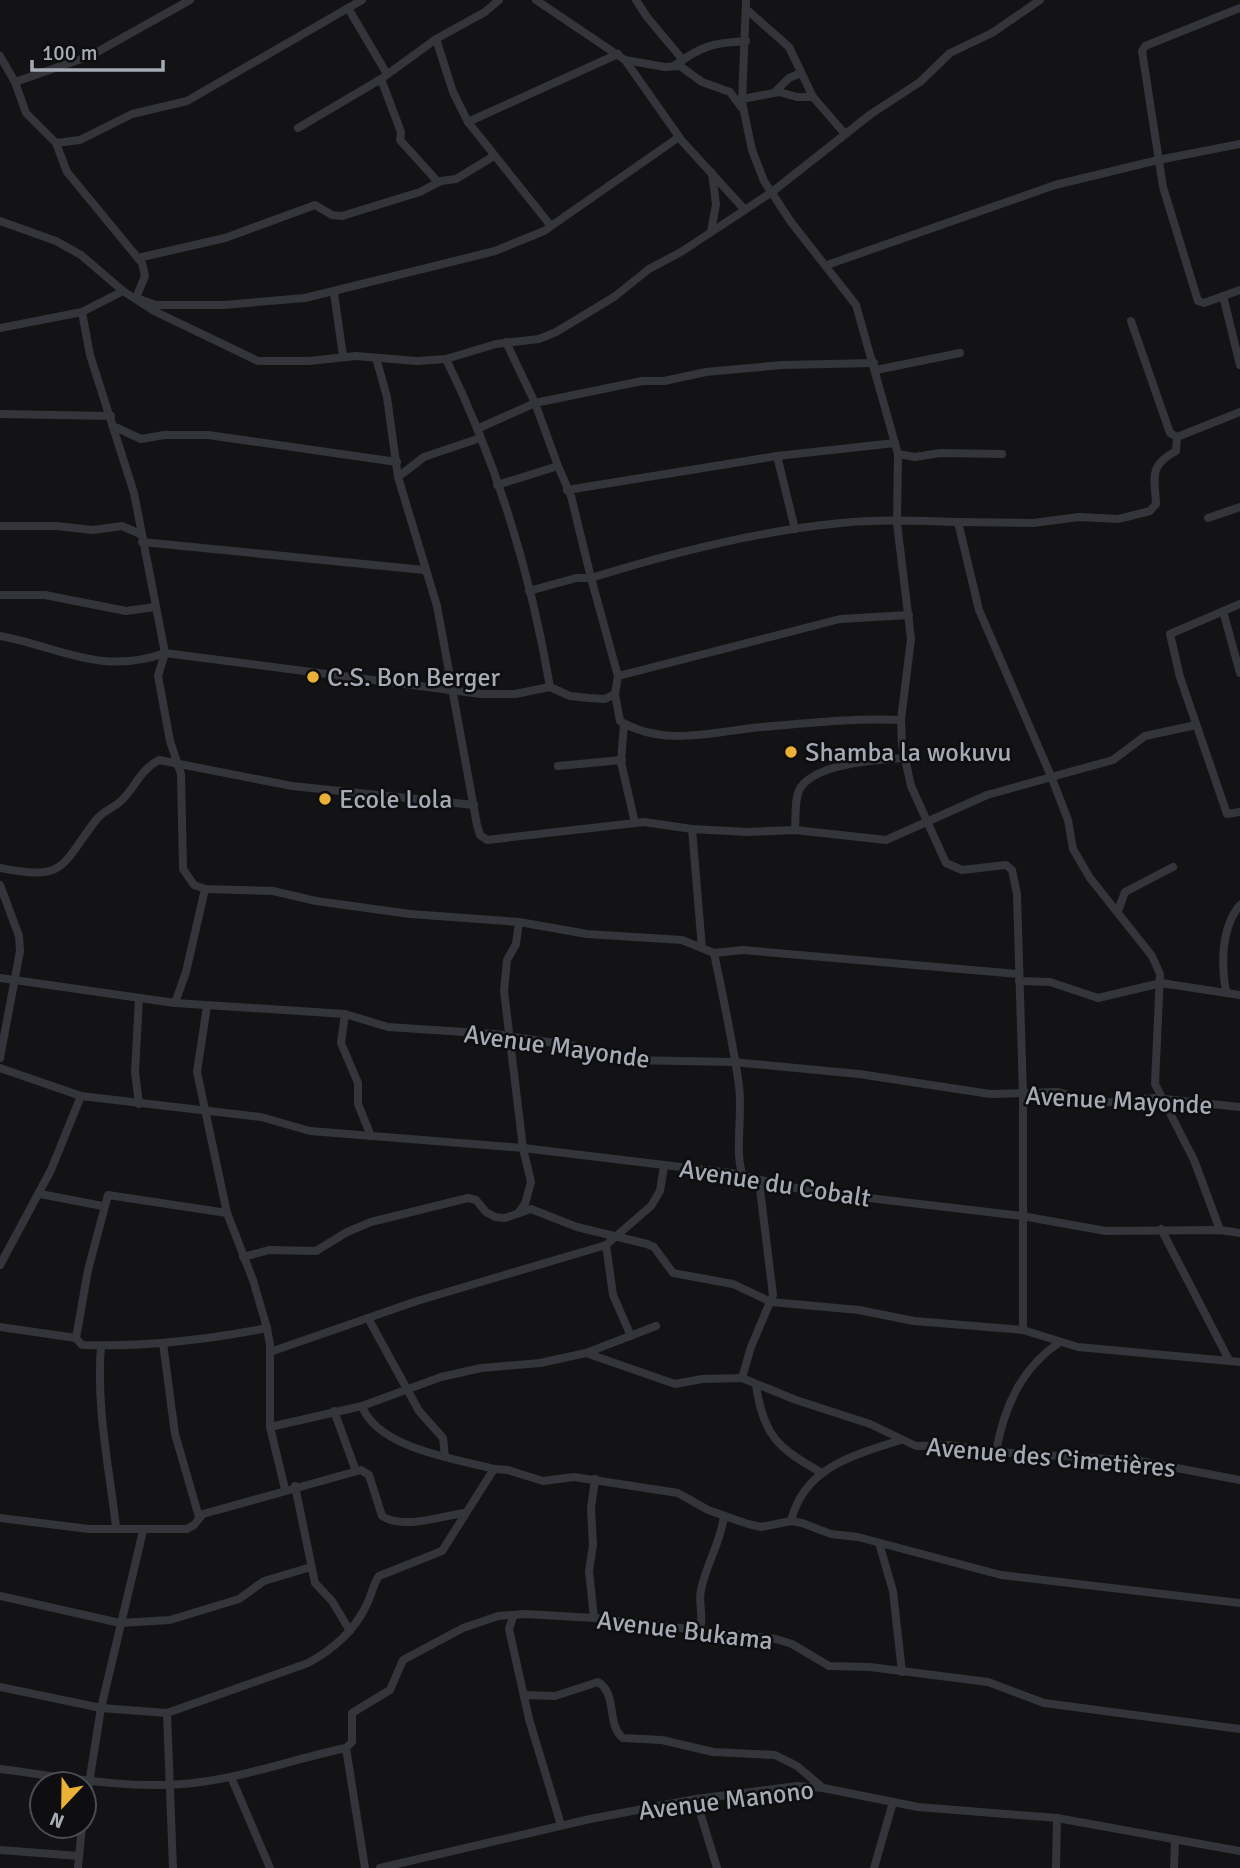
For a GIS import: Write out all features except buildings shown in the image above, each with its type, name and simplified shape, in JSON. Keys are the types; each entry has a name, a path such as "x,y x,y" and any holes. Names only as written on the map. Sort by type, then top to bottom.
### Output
{"street":[{"path":"15,82 90,56 190,0"},
{"path":"56,143 80,140 132,114 187,101 362,0"},
{"path":"298,128 384,77 436,39 485,12 499,0"},
{"path":"536,0 621,57 679,137 745,210"},
{"path":"636,0 646,17 683,60"},
{"path":"0,221 39,233 74,250 123,291 154,311 258,361 309,361 343,356 394,361 446,359 506,342 539,339 556,332 614,297 649,269 772,192 845,134 920,82 950,53 992,33 1040,0"},
{"path":"746,4 789,47 813,97 845,134"},
{"path":"746,4 742,110 760,171 772,192 856,305 898,454 897,523 909,615 909,661 901,720 911,786 926,824 950,866 962,870 1006,865 1012,868 1017,894 1023,1095 1023,1330"},
{"path":"348,8 384,77 401,132 400,140 438,182"},
{"path":"1240,8 1143,48 1163,187 1198,301 1204,303 1240,290"},
{"path":"436,39 453,92 468,122 551,226"},
{"path":"674,66 710,44 746,41"},
{"path":"0,56 15,82 26,113 56,143 67,172 138,258 145,272"},
{"path":"468,122 621,57 687,69 702,82 730,92 742,110"},
{"path":"774,93 789,78 801,73"},
{"path":"742,99 774,93 813,97"},
{"path":"136,298 156,305 270,302 334,293 495,251 526,241 551,226 679,137"},
{"path":"827,265 1055,185 1158,160 1240,145"},
{"path":"138,258 225,238 315,205 331,215 342,216 419,192 438,182 456,179 494,156"},
{"path":"711,232 716,204 712,173"},
{"path":"136,298 155,254"},
{"path":"0,328 82,312 123,291"},
{"path":"334,293 343,356"},
{"path":"1223,296 1240,365"},
{"path":"82,312 90,355 134,493 164,653 158,676 181,774 183,869 194,885 205,889 283,892 362,908 519,922 576,933 682,940 714,953 743,950 1019,977 1050,982 1098,998 1161,983 1240,995"},
{"path":"1131,321 1170,433 1177,438"},
{"path":"506,342 535,403 568,490 618,676 615,694 619,719 624,724 658,735 679,737 826,721 901,720"},
{"path":"398,477 424,457 479,433 535,403 642,381 664,381 706,372 782,365 875,366 960,353"},
{"path":"376,358 387,397 398,477 437,606 480,835 487,841 653,822 692,829 747,832 795,830 880,840 926,824 987,795 1113,760 1145,736 1196,724"},
{"path":"446,359 479,433 497,485 539,621 550,687"},
{"path":"1177,438 1240,412"},
{"path":"0,414 111,416"},
{"path":"115,427 141,439 164,435 208,435 397,462"},
{"path":"529,591 576,578 591,578 672,555 795,529 843,523 1033,523 1079,517 1118,519 1150,512 1156,505 1154,470 1164,457 1176,451 1177,438"},
{"path":"568,490 776,456 895,443"},
{"path":"898,454 915,457 940,453 1002,454"},
{"path":"776,456 795,529"},
{"path":"497,485 558,466"},
{"path":"1208,518 1240,507"},
{"path":"958,522 979,610 1051,776 1068,820 1073,849 1083,867 1152,956 1161,983 1155,1084 1194,1160 1220,1230"},
{"path":"0,526 56,526 93,530 115,526 141,538 425,570"},
{"path":"0,595 45,595 126,611 155,607"},
{"path":"1240,604 1170,634 1180,677 1227,814 1240,812"},
{"path":"1223,611 1240,673"},
{"path":"618,676 840,619 909,615"},
{"path":"0,636 82,660 110,662 164,653 481,694 515,694 550,687 570,696 605,699 615,694"},
{"path":"624,724 622,760 635,823"},
{"path":"795,830 799,790 806,782 845,764 905,758"},
{"path":"0,868 39,874 63,866 98,818 122,800 147,767 159,760 292,786 474,805"},
{"path":"558,765 622,760"},
{"path":"692,829 702,948"},
{"path":"1118,911 1125,892 1173,867"},
{"path":"0,885 19,936 20,951 0,1058"},
{"path":"175,1003 186,972 205,889"},
{"path":"1226,992 1223,972 1225,945 1229,923 1240,905"},
{"path":"517,1214 525,1204 530,1189 523,1148 512,1037 505,1009 505,975 507,960 516,944 519,922"},
{"path":"714,953 738,1085 742,1132 738,1163 743,1176"},
{"name":"Avenue Mayonde","path":"0,978 175,1003 345,1014 388,1027 512,1037 575,1046 629,1060 733,1062 859,1074 975,1093 1023,1095 1058,1092 1112,1104 1140,1099 1164,1099 1240,1107"},
{"path":"139,998 135,1054 139,1104"},
{"path":"206,1006 197,1072 227,1213 267,1328 270,1352 270,1427 285,1489"},
{"path":"345,1014 341,1043 355,1072 360,1093 358,1104 371,1136"},
{"name":"Avenue du Cobalt","path":"0,1068 81,1096 261,1117 310,1131 523,1148 743,1176 852,1197 1022,1216 1106,1231 1161,1229 1240,1233"},
{"path":"0,1265 40,1194 81,1096"},
{"path":"270,1352 479,1282 606,1245 651,1206 660,1191 664,1166"},
{"path":"742,1378 751,1347 771,1302 773,1289 759,1181"},
{"path":"40,1194 103,1206"},
{"path":"76,1338 103,1206 108,1195 227,1213"},
{"path":"243,1257 269,1250 316,1251 347,1232 371,1223 468,1198 476,1200 486,1212 495,1217 531,1209 568,1224 654,1247 667,1269 673,1273 733,1284 771,1302 859,1310 914,1321 1023,1330 1060,1342 1145,1354 1240,1362"},
{"path":"1161,1229 1228,1360"},
{"path":"606,1245 613,1295 631,1336"},
{"path":"368,1318 418,1411 443,1438 445,1457"},
{"path":"270,1427 362,1406 424,1381 481,1368 523,1366 586,1353 656,1326"},
{"path":"0,1327 76,1338 82,1345 101,1346 163,1343 267,1328"},
{"path":"996,1452 1010,1402 1022,1376 1060,1342"},
{"path":"163,1343 175,1434 199,1517"},
{"path":"101,1346 98,1378 101,1432 116,1527"},
{"name":"Avenue des Cimetières","path":"586,1353 675,1384 702,1379 742,1378 870,1424 916,1446 948,1445 996,1452 1140,1461 1240,1480"},
{"path":"756,1385 760,1414 770,1435 785,1451 822,1473"},
{"path":"362,1406 370,1420 387,1435 445,1457 494,1469 508,1469 552,1482 565,1477 595,1479 678,1493 724,1516 761,1527 791,1521 831,1534 879,1543 1001,1575 1240,1603"},
{"path":"334,1411 356,1471"},
{"path":"791,1521 798,1500 822,1473 843,1459 901,1440"},
{"path":"0,1687 101,1708 167,1713 308,1663 321,1656 361,1617 379,1576 442,1550 494,1469"},
{"path":"0,1518 89,1529 187,1529 194,1525 199,1517 295,1486 365,1470 382,1516 389,1521 404,1522 465,1513"},
{"path":"594,1618 589,1571 593,1545 592,1508 595,1479"},
{"path":"295,1486 315,1583 332,1601 349,1631"},
{"path":"699,1629 703,1614 701,1588 722,1532 724,1516"},
{"path":"92,1770 101,1708 143,1531"},
{"path":"879,1543 893,1591 902,1672"},
{"path":"0,1596 120,1623 176,1619 239,1599 264,1581 311,1567"},
{"name":"Avenue Bukama","path":"365,1868 346,1748 352,1742 352,1713 390,1690 403,1660 463,1628 498,1616 513,1617 525,1614 594,1618 776,1639 792,1644 829,1665 870,1667 988,1682 1044,1703 1240,1729"},
{"path":"513,1617 509,1629 524,1696 561,1825"},
{"path":"524,1696 555,1696 598,1682 606,1691 619,1735 623,1738 662,1740 713,1752 775,1755 797,1766 823,1788"},
{"path":"167,1713 173,1868"},
{"path":"98,1779 170,1784 231,1777 346,1748"},
{"path":"0,1769 28,1772"},
{"path":"231,1777 270,1868"},
{"name":"Avenue Manono","path":"380,1868 561,1825 696,1799 797,1786 823,1788 918,1807 1058,1818 1175,1842 1240,1851"},
{"path":"696,1799 717,1868"},
{"path":"874,1868 893,1802"},
{"path":"1056,1868 1058,1818"},
{"path":"78,1868 81,1840"},
{"path":"1174,1868 1175,1842"},
{"path":"0,1850 79,1856"},
{"path":"427,1858 429,1868"}],"place":[{"name":"C.S. Bon Berger","path":"313,677"},
{"name":"Shamba la wokuvu","path":"791,752"},
{"name":"Ecole Lola","path":"325,799"}]}
